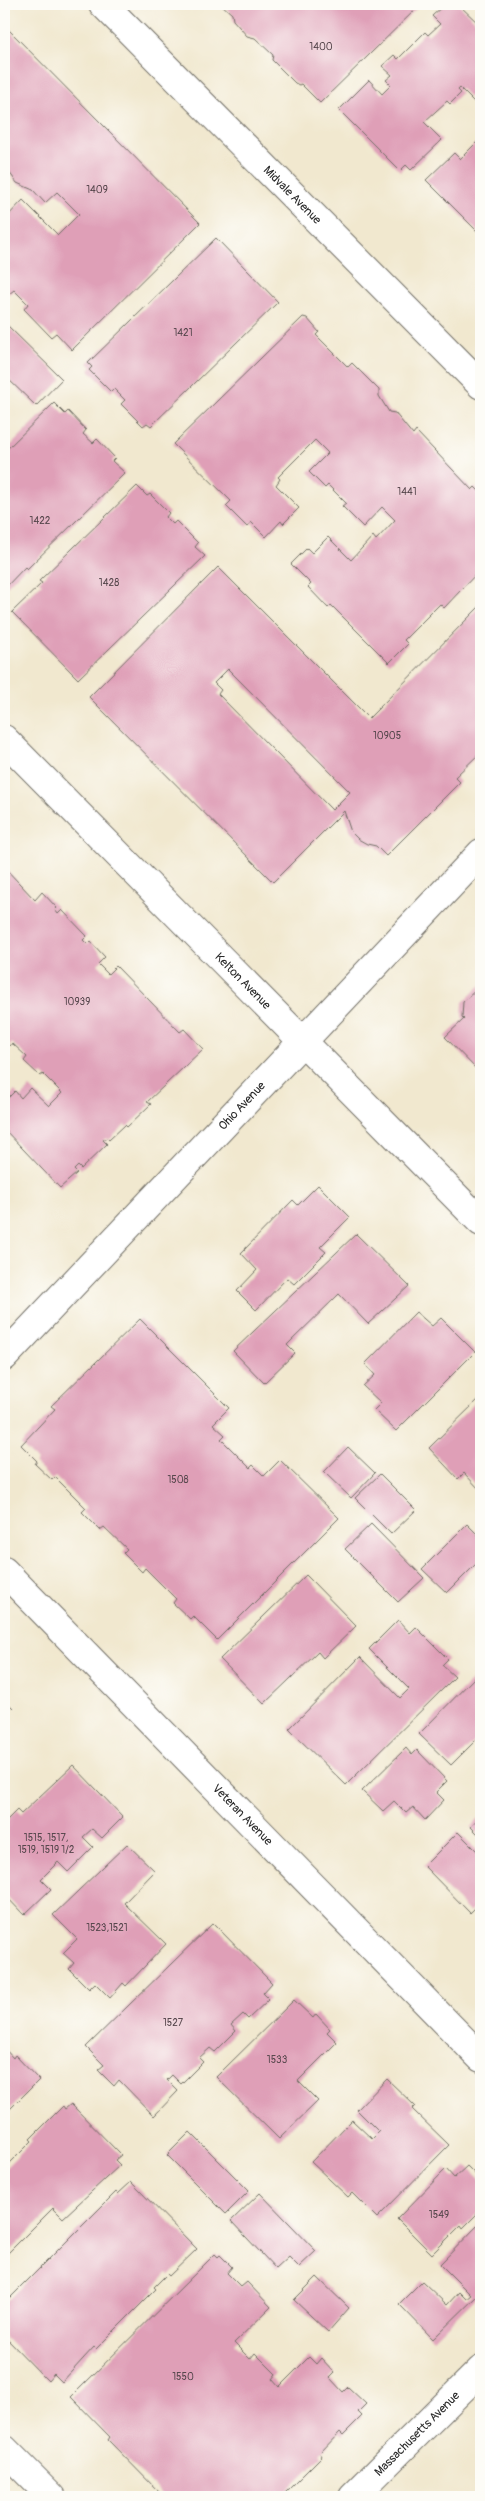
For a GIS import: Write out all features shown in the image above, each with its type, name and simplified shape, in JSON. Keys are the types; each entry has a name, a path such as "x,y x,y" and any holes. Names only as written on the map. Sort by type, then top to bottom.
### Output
{"street":[{"name":"Midvale Avenue","path":"102,4 481,386"},
{"name":"Kelton Avenue","path":"4,739 302,1044 481,1222"},
{"name":"Ohio Avenue","path":"4,1357 481,853"},
{"name":"Veteran Avenue","path":"4,1571 481,2058"},
{"name":"Massachusetts Avenue","path":"353,2497 481,2370"},
{"path":"4,2449 52,2497"}],"building":[{"path":"221,4 421,4 320,103 301,84 295,83 272,60 273,55 255,38 247,36 233,20 232,14"},
{"path":"445,4 458,4 481,26 481,109 460,88 458,90 461,93 450,104 447,101 424,122 442,140 411,170 406,165 400,171 339,110 369,80 382,94 391,85 386,80 392,75 382,66 394,55 398,59 425,32 428,35 440,24 432,16"},
{"path":"4,25 200,223 72,350 56,333 51,337 24,309 28,304 14,290 9,294 4,289 4,220 23,200 58,235 79,214 57,192 45,203 33,190 17,183 4,165"},
{"path":"481,138 481,235 426,180 454,153 460,159"},
{"path":"216,238 278,302 151,426 147,423 143,426 121,404 125,400 114,389 111,392 89,370 92,367 88,363"},
{"path":"303,317 307,318 319,332 316,335 348,367 352,363 379,390 379,396 389,412 395,413 413,435 416,431 472,490 475,487 481,493 481,563 475,570 478,572 444,608 440,604 404,640 408,644 389,663 331,605 328,608 308,587 311,584 291,564 307,548 312,553 328,537 351,560 373,536 376,540 395,520 382,507 363,527 342,506 346,503 328,485 325,488 309,472 328,453 315,440 278,477 280,479 276,485 299,508 283,524 281,521 266,537 251,522 247,527 226,506 231,501 173,444"},
{"path":"4,322 62,379 36,406 4,375"},
{"path":"54,403 65,414 68,411 86,430 83,434 93,443 97,439 115,458 112,461 125,473 4,589 4,452"},
{"path":"137,486 147,496 150,494 169,513 166,517 173,524 176,521 198,543 195,547 205,556 78,679 12,612 42,583 39,581"},
{"path":"218,567 369,718 481,605 481,752 455,777 460,782 386,856 376,846 358,839 351,832 344,811 273,882 89,697","holes":["228,669 350,792 332,810 218,694 221,690 214,683"]},
{"path":"4,867 35,900 42,892 57,908 55,910 58,914 62,910 87,936 83,940 87,944 90,941 105,957 98,964 108,974 116,966 180,1032 184,1029 203,1049 147,1102 151,1104 127,1127 125,1125 109,1140 107,1138 103,1140 107,1144 81,1169 78,1166 74,1170 77,1173 60,1188 4,1129 4,1102 15,1091 21,1098 30,1088 49,1106 62,1093 43,1074 40,1076 24,1061 27,1057 12,1043 10,1046 4,1040 4,954 7,951 4,948"},
{"path":"481,985 481,1074 445,1037 464,1019 462,1017 463,1002"},
{"path":"318,1185 350,1217 320,1247 326,1252 294,1284 287,1278 256,1310 237,1291 257,1270 241,1253 293,1200 298,1205"},
{"path":"356,1234 409,1286 368,1324 339,1294 287,1345 295,1353 264,1383 233,1351"},
{"path":"416,1312 432,1326 441,1318 475,1352 396,1431 374,1410 381,1403 363,1386 375,1375 365,1364"},
{"path":"140,1319 229,1408 213,1424 225,1435 221,1439 250,1468 253,1465 264,1476 280,1460 339,1518 217,1640 193,1616 190,1619 173,1603 176,1599 145,1568 142,1572 123,1553 127,1549 104,1527 100,1530 82,1512 86,1508 55,1477 52,1480 35,1464 37,1461 21,1445 55,1409 51,1406"},
{"path":"481,1397 481,1491 464,1473 458,1479 429,1448"},
{"path":"348,1447 375,1473 351,1498 324,1472"},
{"path":"380,1474 416,1510 391,1534 355,1498"},
{"path":"371,1524 424,1578 398,1602 345,1549"},
{"path":"467,1524 481,1538 481,1559 447,1593 422,1569"},
{"path":"306,1575 356,1626 323,1658 318,1652 264,1704 220,1659"},
{"path":"398,1620 410,1633 416,1627 448,1659 442,1665 455,1677 346,1785 289,1729 360,1657 400,1698 409,1689 369,1649"},
{"path":"481,1671 481,1735 451,1765 419,1734"},
{"path":"4,1699 13,1708 4,1717"},
{"path":"406,1748 412,1755 417,1750 447,1781 436,1792 444,1800 425,1820 413,1807 406,1813 394,1801 383,1811 362,1791"},
{"path":"73,1765 123,1817 102,1838 92,1829 83,1837 93,1847 68,1872 58,1862 41,1879 51,1889 24,1915 4,1894 4,1823 17,1810 21,1814"},
{"path":"481,1816 481,1837 471,1827"},
{"path":"458,1832 481,1855 481,1902 470,1913 424,1866"},
{"path":"127,1844 155,1871 124,1903 166,1944 126,1986 123,1983 110,1998 95,1983 89,1989 69,1969 74,1963 63,1953 77,1939 53,1915"},
{"path":"213,1923 272,1983 263,1993 269,1999 248,2019 243,2014 231,2025 236,2031 215,2052 210,2048 199,2058 203,2062 181,2084 172,2075 167,2080 178,2091 154,2116 119,2080 114,2086 98,2070 104,2065 86,2047"},
{"path":"294,2000 313,2018 316,2014 330,2029 327,2032 337,2042 298,2081 318,2101 279,2139 216,2077"},
{"path":"4,2048 13,2058 15,2055 39,2080 4,2115"},
{"path":"387,2079 415,2106 412,2109 449,2145 377,2218 352,2193 348,2197 311,2162 352,2120 372,2139 379,2132 357,2110"},
{"path":"71,2104 121,2155 115,2160 120,2165 63,2218 53,2208 4,2257 4,2169 32,2141 30,2139 63,2106 65,2109"},
{"path":"190,2132 249,2191 226,2214 167,2155"},
{"path":"467,2166 481,2180 481,2210 463,2228 461,2225 432,2254 397,2219 446,2169 454,2178"},
{"path":"131,2182 197,2249 169,2276 167,2274 154,2287 156,2289 96,2349 94,2347 62,2382 54,2374 48,2381 4,2336 4,2304 116,2192 118,2194"},
{"path":"260,2193 316,2251 299,2267 289,2257 276,2269 231,2221"},
{"path":"481,2222 481,2292 433,2339 399,2304 422,2281 447,2305 459,2292 466,2299 471,2295 440,2264"},
{"path":"215,2254 218,2257 220,2255 232,2267 227,2273 241,2287 247,2282 271,2307 234,2343 250,2359 255,2353 276,2374 272,2379 279,2387 309,2357 316,2364 321,2358 335,2373 330,2378 343,2392 348,2387 366,2404 358,2412 362,2416 343,2435 340,2432 320,2453 322,2456 281,2497 164,2497 108,2440 110,2437 71,2397"},
{"path":"317,2277 349,2308 328,2332 294,2300"}]}
